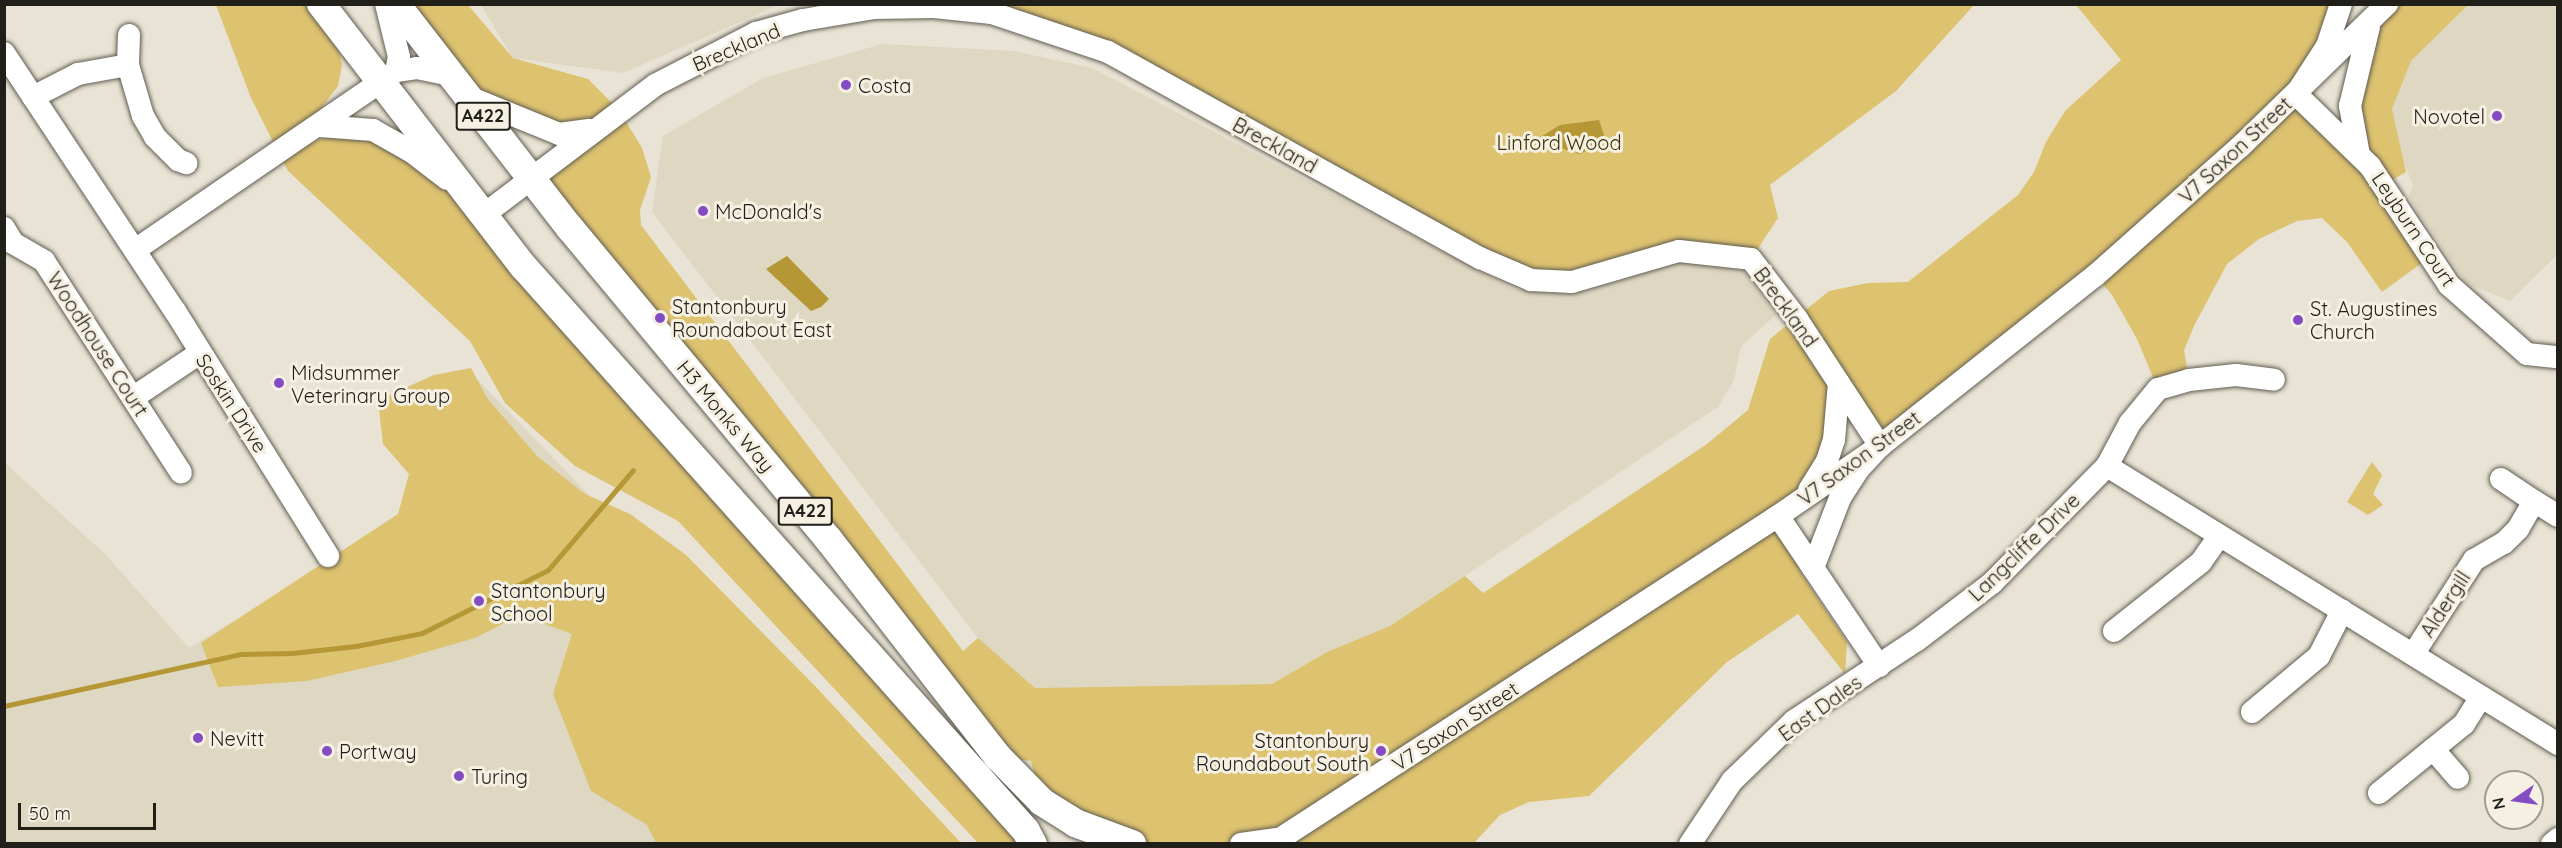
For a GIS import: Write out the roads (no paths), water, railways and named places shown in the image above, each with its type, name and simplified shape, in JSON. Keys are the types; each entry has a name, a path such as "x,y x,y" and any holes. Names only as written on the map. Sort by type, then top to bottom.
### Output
{"main road":[{"name":"A422","path":"321,4 388,76 461,189 523,266 978,777 1033,843"},
{"name":"H3 Monks Way","path":"396,4 570,228 829,540 998,757 1042,802 1075,823 1132,843"}],"street":[{"path":"386,4 399,57 388,76"},
{"path":"2296,94 2327,46 2341,4"},
{"name":"Breckland","path":"482,216 592,130 655,85 756,33 803,20 873,8 934,7 992,13 1108,52 1480,258 1531,280 1572,282 1679,250 1751,259 1839,383 1880,446"},
{"name":"V7 Saxon Street","path":"1241,843 1281,838 1317,817 1778,516 1880,446 2010,346 2190,192 2296,94 2379,12"},
{"name":"Leyburn Court","path":"2358,154 2350,106 2379,12"},
{"path":"129,35 128,65 143,116 154,137 179,165"},
{"name":"Soskin Drive","path":"4,52 135,250 328,556"},
{"path":"33,98 78,74 128,65"},
{"path":"135,250 320,126 388,76 417,68 458,86"},
{"name":"Breckland","path":"458,86 528,124 559,134 592,130"},
{"name":"Leyburn Court","path":"2296,94 2358,154 2384,185 2449,285 2527,354 2558,357"},
{"path":"320,126 374,130 412,152 461,189"},
{"name":"Woodhouse Court","path":"7,240 44,261 134,397 168,467"},
{"path":"134,397 200,353"},
{"name":"Langcliffe Drive","path":"1879,666 1992,583 2107,466 2130,423 2158,389 2189,380 2236,375 2274,380"},
{"path":"1805,496 1827,461 1834,440 1839,383"},
{"path":"1813,568 1840,498 1858,470 1880,446"},
{"path":"2107,466 2414,653 2558,744"},
{"path":"2501,479 2558,516"},
{"name":"Aldergill","path":"2414,653 2474,561 2504,543 2518,528 2534,501"},
{"name":"East Dales","path":"1690,843 1732,781 1794,721 1879,666 1778,516"},
{"path":"2114,631 2201,562 2219,536"},
{"path":"2252,712 2319,656 2342,611"},
{"path":"2379,793 2464,724 2481,697"},
{"path":"2433,749 2458,778"},
{"path":"2552,843 2558,839"}],"waterway":[{"path":"4,706 241,654 292,653 356,646 422,633 548,570 633,470"}],"place":[{"name":"Costa","path":"846,85"},
{"name":"Novotel","path":"2497,116"},
{"name":"McDonald's","path":"703,211"},
{"name":"Stantonbury Roundabout East","path":"660,318"},
{"name":"St. Augustines Church","path":"2298,320"},
{"name":"Midsummer Veterinary Group","path":"279,383"},
{"name":"Stantonbury School","path":"479,601"},
{"name":"Nevitt","path":"198,738"},
{"name":"Portway","path":"327,751"},
{"name":"Stantonbury Roundabout South","path":"1381,751"},
{"name":"Turing","path":"459,776"}],"park label":[{"name":"Linford Wood","path":"1559,142"}]}
